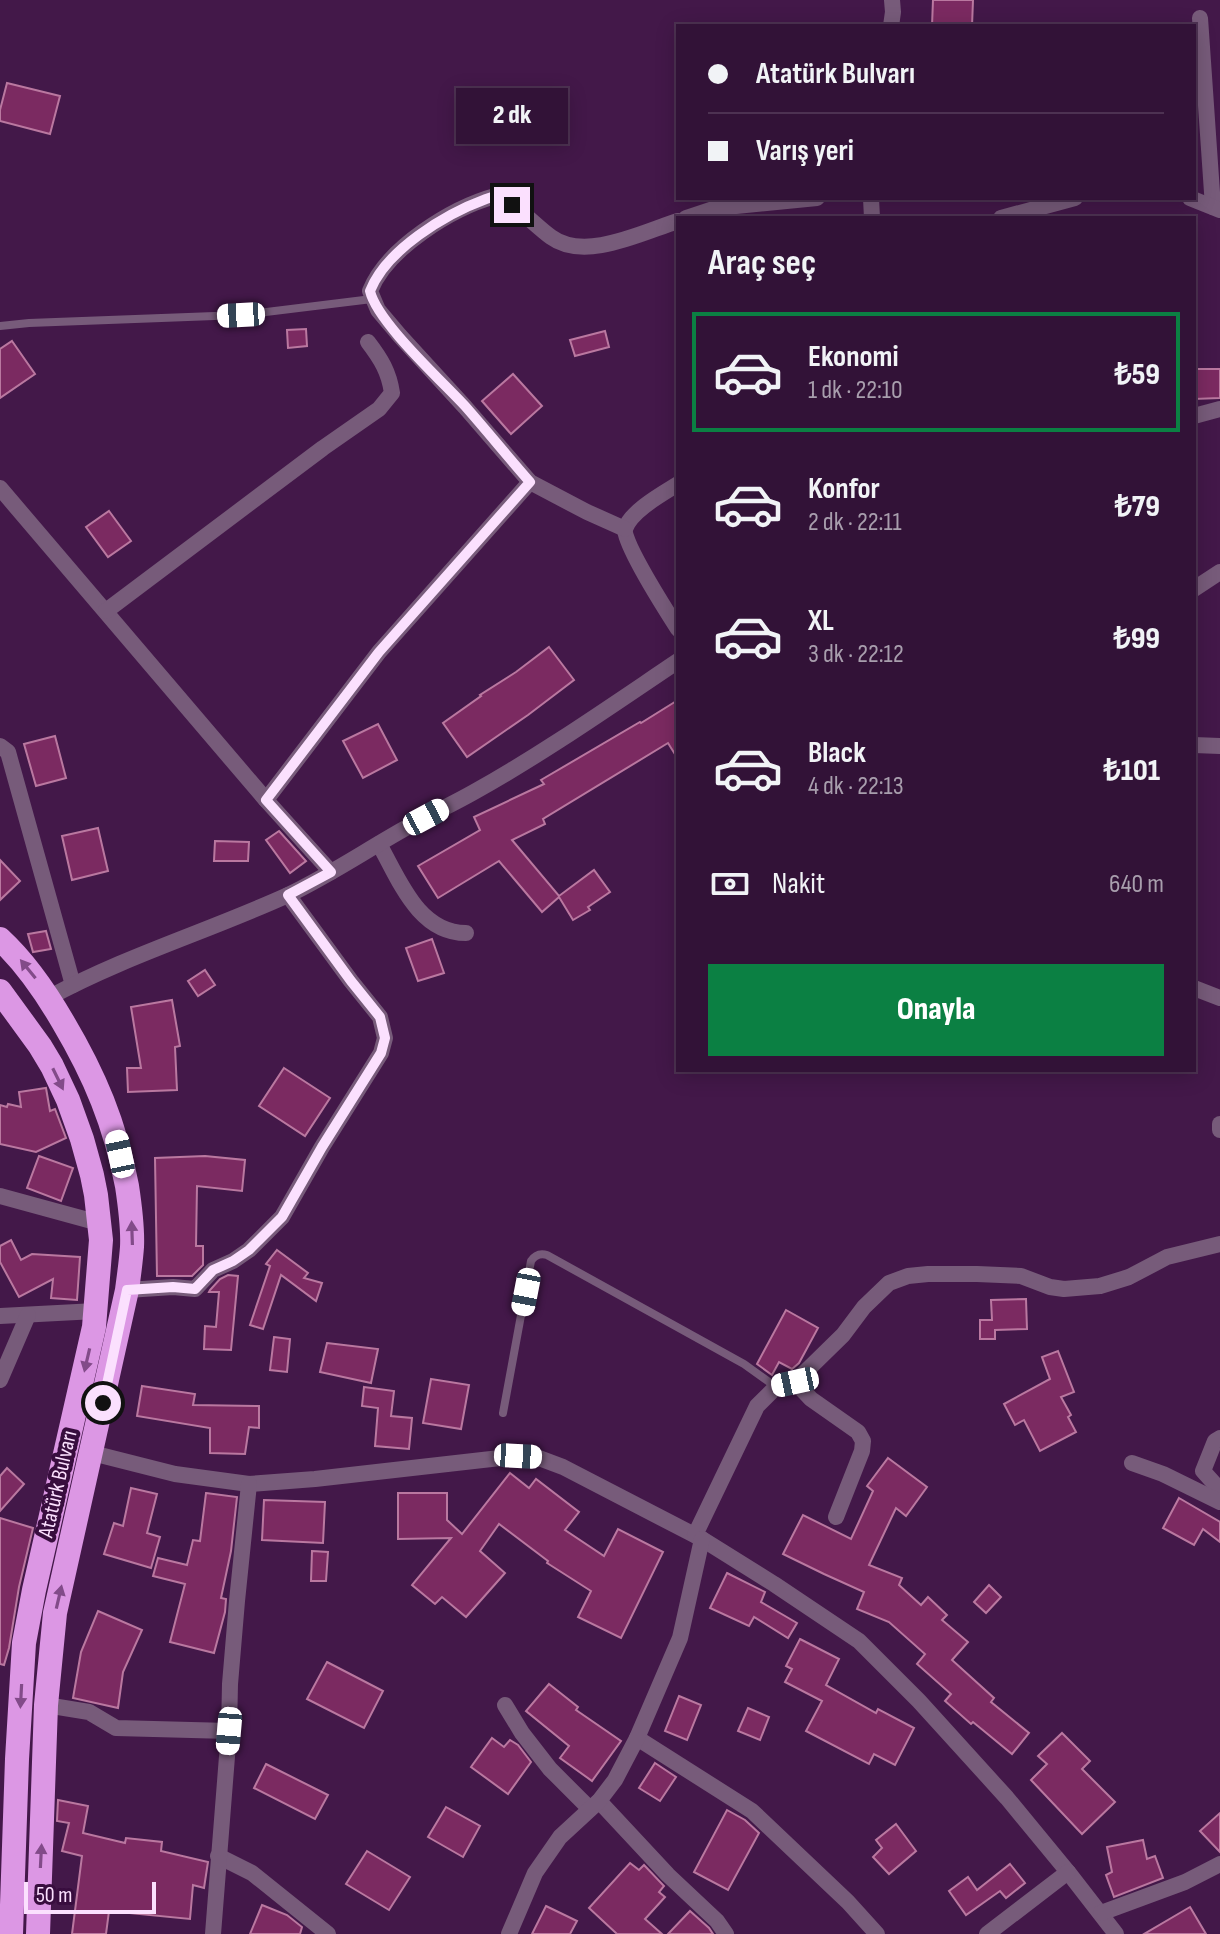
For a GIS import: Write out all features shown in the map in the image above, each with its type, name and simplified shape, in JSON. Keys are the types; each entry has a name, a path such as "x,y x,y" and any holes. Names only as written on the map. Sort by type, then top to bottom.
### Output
{"highway":[{"name":"Atatürk Bulvarı","path":"0,939 19,958 48,998 90,1069 117,1137 132,1224 127,1290 55,1613 46,1705 38,1934"},
{"name":"Atatürk Bulvarı","path":"0,991 40,1046 68,1100 89,1163 101,1240 96,1311 24,1643 11,1934"},
{"path":"72,1428 94,1443"}],"street":[{"path":"891,24 892,0"},
{"path":"1195,200 1216,208 1200,18"},
{"path":"625,529 530,482 378,310 370,291 374,281 416,235 477,202 495,196 512,205 554,240 581,246 601,246 676,222"},
{"path":"690,216 715,203 776,200"},
{"path":"1008,216 1066,200"},
{"path":"106,611 379,409 392,393 390,378 383,361 368,342"},
{"path":"1196,415 1220,409"},
{"path":"266,800 379,652 530,482"},
{"path":"676,485 649,502 632,519 624,535 676,626"},
{"path":"0,488 331,872"},
{"path":"1196,588 1220,572"},
{"path":"48,998 147,951 288,895 474,792 676,662"},
{"path":"0,734 73,985"},
{"path":"1196,745 1220,746"},
{"path":"379,844 419,911 437,927 454,933 466,933"},
{"path":"127,1290 195,1289 213,1270 249,1250 282,1217 381,1053 385,1038 380,1017 288,895"},
{"path":"1196,989 1220,998"},
{"path":"0,1196 99,1223"},
{"path":"509,1934 535,1873 560,1837 615,1780 637,1738 680,1638 699,1537 757,1406 776,1387 795,1382 843,1335 879,1291 889,1283 908,1276 1021,1276 1050,1287 1074,1289 1100,1286 1129,1277 1167,1257 1220,1244"},
{"path":"0,1316 96,1311"},
{"path":"0,1380 28,1315"},
{"path":"795,1382 811,1399 858,1432 863,1441 862,1451 836,1517"},
{"path":"1220,1438 1215,1441 1203,1471 1220,1490"},
{"path":"94,1443 175,1474 249,1484 518,1456 539,1458 574,1472 699,1537 859,1641 919,1701 1007,1798 1116,1934"},
{"path":"1132,1463 1163,1474 1220,1502"},
{"path":"213,1934 230,1684 249,1484"},
{"path":"46,1705 89,1712 116,1728 229,1731"},
{"path":"505,1705 550,1769 594,1805 717,1921 726,1934"},
{"path":"637,1738 752,1811 848,1902 877,1934"},
{"path":"218,1856 252,1873 328,1934"},
{"path":"1101,1913 1185,1882 1220,1864"},
{"path":"987,1934 1068,1872"}],"lane":[{"path":"0,326 241,315 372,299"},
{"path":"503,1413 531,1261 542,1254 744,1364 776,1387"}],"building":[{"path":"933,0 973,0 972,24 932,24"},
{"path":"7,83 60,96 50,134 0,121"},
{"path":"306,329 307,346 288,348 287,330"},
{"path":"605,331 609,347 575,356 570,340"},
{"path":"12,341 35,374 0,398 0,349"},
{"path":"1196,369 1220,369 1220,398 1196,399"},
{"path":"513,374 542,406 511,434 482,401"},
{"path":"109,511 131,541 108,557 86,527"},
{"path":"549,647 574,680 467,757 443,723"},
{"path":"676,701 676,756 668,743 543,819 545,824 512,840 559,896 594,870 610,892 588,907 590,910 573,920 559,897 542,912 499,861 438,898 418,866 480,830 474,817 544,784 541,780"},
{"path":"378,724 397,760 363,778 343,741"},
{"path":"55,736 66,778 36,786 24,744"},
{"path":"98,828 108,871 72,880 62,836"},
{"path":"279,831 306,861 290,873 266,840"},
{"path":"215,841 249,842 248,861 214,861"},
{"path":"0,860 20,881 0,900"},
{"path":"46,931 51,949 33,952 28,934"},
{"path":"432,939 444,973 418,981 406,948"},
{"path":"205,970 215,985 198,996 188,981"},
{"path":"172,1000 180,1046 175,1047 177,1090 128,1092 127,1068 141,1068 131,1007"},
{"path":"284,1068 330,1098 305,1136 259,1106"},
{"path":"46,1088 50,1111 55,1109 66,1138 36,1152 0,1144 0,1105 21,1107 19,1092"},
{"path":"39,1156 73,1168 61,1201 27,1188"},
{"path":"205,1156 245,1160 242,1191 197,1186 196,1246 203,1246 203,1265 192,1276 157,1276 155,1158"},
{"path":"11,1240 21,1260 32,1254 80,1257 77,1300 51,1298 53,1279 19,1297 0,1262 0,1246"},
{"path":"277,1250 308,1273 304,1278 322,1283 316,1301 281,1275 263,1329 250,1325 270,1266 266,1264"},
{"path":"228,1275 238,1276 231,1350 204,1349 205,1326 216,1327 219,1292 209,1292"},
{"path":"1026,1299 1027,1329 995,1330 995,1339 980,1339 980,1320 992,1320 991,1300"},
{"path":"786,1310 818,1328 799,1363 792,1369 779,1362 772,1375 757,1364"},
{"path":"274,1337 290,1339 287,1372 270,1370"},
{"path":"327,1343 378,1349 371,1383 320,1372"},
{"path":"1058,1351 1074,1392 1061,1397 1076,1432 1040,1451 1024,1420 1015,1425 1004,1404 1050,1379 1042,1357"},
{"path":"431,1379 469,1385 461,1429 423,1423"},
{"path":"142,1386 195,1394 193,1405 259,1406 259,1428 249,1427 245,1454 210,1453 210,1428 137,1416"},
{"path":"364,1387 394,1391 391,1416 412,1418 409,1449 375,1446 378,1408 362,1406"},
{"path":"888,1458 927,1487 906,1516 896,1508 869,1565 902,1578 899,1585 921,1605 928,1597 947,1615 942,1620 968,1642 952,1660 994,1698 991,1702 1029,1733 1012,1754 945,1701 951,1694 917,1664 925,1654 889,1622 857,1609 864,1592 783,1554 803,1515 851,1539 873,1491 867,1486"},
{"path":"7,1468 24,1484 0,1511 0,1476"},
{"path":"510,1473 529,1488 536,1479 579,1512 565,1530 604,1556 618,1529 663,1552 621,1638 578,1617 591,1591 547,1563 499,1524 480,1551 505,1573 466,1617 442,1597 435,1604 412,1585 451,1538 398,1539 398,1493 447,1493 447,1520 462,1534"},
{"path":"131,1488 157,1494 147,1533 160,1537 151,1568 104,1554 114,1523 123,1526"},
{"path":"206,1493 237,1497 231,1551 221,1598 226,1599 225,1612 214,1653 170,1642 185,1584 153,1576 158,1558 187,1565 193,1540 200,1541"},
{"path":"1179,1498 1220,1522 1220,1542 1203,1529 1194,1545 1163,1528"},
{"path":"264,1500 325,1502 323,1543 262,1540"},
{"path":"0,1518 33,1528 4,1665 0,1664"},
{"path":"312,1551 328,1552 326,1581 311,1581"},
{"path":"727,1573 765,1592 761,1602 797,1623 788,1638 754,1617 749,1626 710,1608"},
{"path":"989,1585 1001,1597 986,1613 974,1602"},
{"path":"98,1611 142,1630 123,1672 118,1708 73,1698 81,1652"},
{"path":"800,1639 839,1659 826,1685 876,1713 878,1709 914,1728 895,1765 874,1754 869,1764 806,1731 822,1701 785,1682 792,1669 786,1666"},
{"path":"327,1662 383,1691 364,1728 307,1699"},
{"path":"549,1684 578,1707 576,1710 621,1741 592,1781 560,1758 569,1746 526,1711"},
{"path":"679,1696 701,1705 687,1740 665,1731"},
{"path":"748,1708 769,1717 760,1740 738,1731"},
{"path":"1062,1733 1090,1761 1082,1769 1115,1802 1082,1834 1031,1780 1047,1764 1038,1756"},
{"path":"492,1738 504,1747 510,1740 531,1762 508,1794 471,1767"},
{"path":"655,1763 676,1777 660,1801 639,1788"},
{"path":"266,1764 328,1795 315,1819 254,1788"},
{"path":"58,1800 88,1806 83,1833 125,1843 126,1838 162,1842 161,1851 208,1862 204,1888 193,1885 190,1919 109,1911 106,1934 72,1934 82,1856 62,1851 69,1823 57,1821"},
{"path":"446,1807 480,1826 463,1857 428,1837"},
{"path":"727,1810 759,1833 728,1890 694,1872"},
{"path":"1220,1813 1220,1852 1200,1831"},
{"path":"896,1824 916,1851 889,1874 873,1857 882,1848 876,1840"},
{"path":"1143,1840 1147,1859 1155,1856 1163,1878 1114,1897 1106,1875 1112,1872 1107,1847"},
{"path":"367,1851 410,1877 389,1910 346,1884"},
{"path":"630,1863 639,1870 644,1865 664,1886 659,1892 665,1897 645,1919 662,1934 617,1934 589,1908"},
{"path":"1010,1864 1025,1883 1006,1898 1000,1891 966,1915 949,1891 968,1877 977,1890"},
{"path":"262,1905 287,1915 302,1927 300,1934 250,1934"},
{"path":"546,1906 577,1921 570,1934 532,1934"},
{"path":"1190,1907 1206,1934 1144,1934"},
{"path":"690,1911 709,1928 713,1934 668,1934"}],"route":[{"path":"103,1403 127,1290 195,1289 213,1270 249,1250 282,1217 381,1053 385,1038 380,1017 288,895 331,872 266,800 379,652 530,482 378,310 370,291 374,281 416,235 477,202 495,196 512,205"}]}
